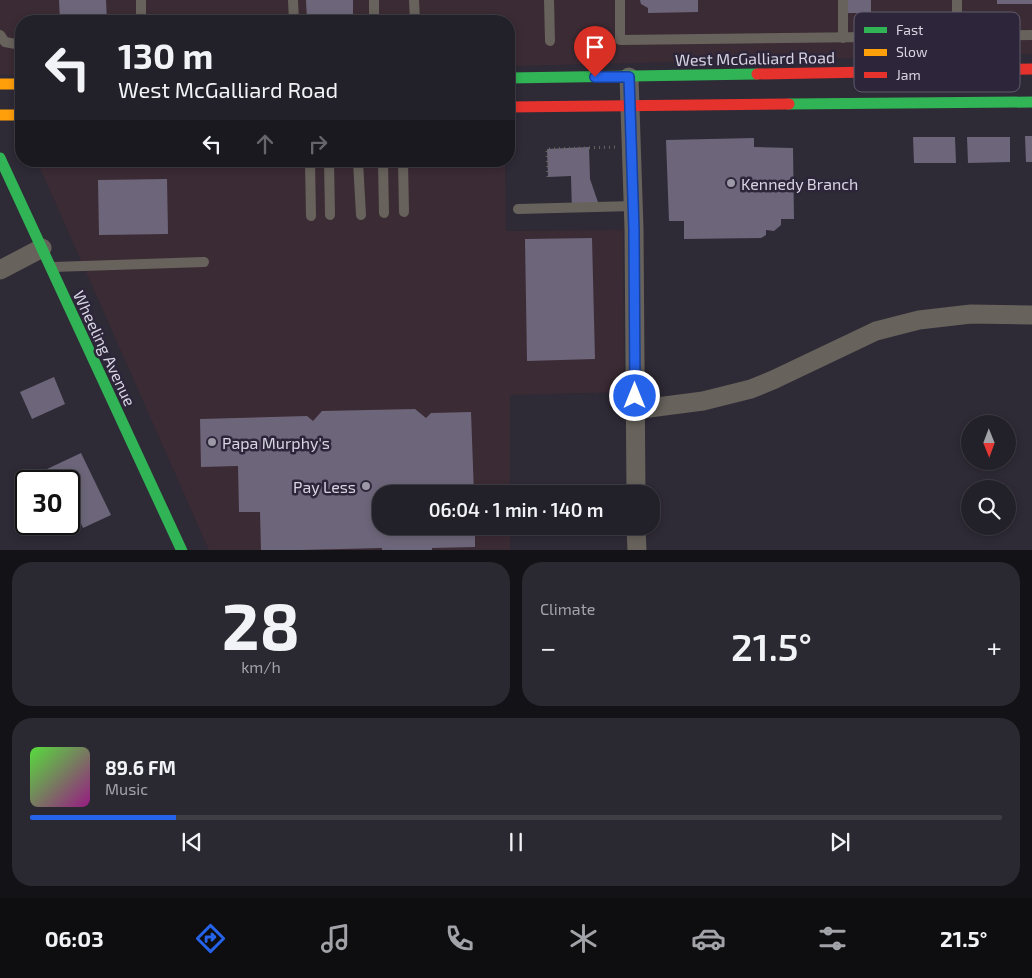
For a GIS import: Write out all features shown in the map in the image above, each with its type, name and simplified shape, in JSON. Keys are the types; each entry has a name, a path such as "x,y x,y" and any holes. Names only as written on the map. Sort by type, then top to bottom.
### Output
{"main road":[{"name":"West McGalliard Road","path":"515,78 854,73"},
{"path":"0,84 15,84"},
{"path":"515,107 1032,102"},
{"path":"0,115 15,115"},
{"name":"Wheeling Avenue","path":"0,158 182,550"}],"street":[{"path":"629,77 634,206 636,485"},
{"path":"0,270 42,248"},
{"path":"634,410 703,400 751,389 876,331 919,320 971,314 1032,314"},
{"path":"636,535 637,550"}],"lane":[{"path":"141,0 141,15"},
{"path":"293,0 294,15"},
{"path":"374,0 374,15"},
{"path":"414,0 414,15"},
{"path":"549,0 550,41"},
{"path":"620,0 620,40 854,38"},
{"path":"843,0 843,38"},
{"path":"0,35 5,42 15,44"},
{"path":"310,167 311,216"},
{"path":"328,167 330,215"},
{"path":"358,167 361,215"},
{"path":"383,167 384,213"},
{"path":"403,167 404,212"},
{"path":"518,209 634,206"},
{"path":"50,267 204,262"}],"path":[{"path":"548,177 547,149 622,147"}],"shaded area":[{"path":"0,0 1032,0 1032,54 1020,54 1020,12 854,12 854,58 515,66 515,15 15,15 15,76 0,74"},
{"path":"40,167 505,167 506,231 623,230 624,392 510,395 510,485 372,485 372,535 510,535 510,550 209,550"}],"building":[{"path":"59,0 106,0 107,15 60,15"},
{"path":"306,0 353,0 353,15 307,15"},
{"path":"640,0 698,0 698,12 648,13 648,8 641,4"},
{"path":"846,0 871,0 871,12 846,13"},
{"path":"997,0 1032,0 1032,4 997,4"},
{"path":"1025,136 1032,136 1032,162 1026,162"},
{"path":"913,137 955,137 956,163 914,163"},
{"path":"967,137 1010,137 1010,162 968,163"},
{"name":"Kennedy Branch","path":"754,138 754,147 793,148 794,219 781,219 781,225 774,231 766,230 766,235 761,238 684,239 684,221 669,221 666,140"},
{"path":"589,147 590,179 601,211 572,212 571,176 548,177 547,149"},
{"path":"167,179 168,234 99,235 98,180"},
{"path":"592,238 595,359 527,361 525,239"},
{"path":"54,377 65,404 32,419 20,392"},
{"path":"415,409 426,418 431,413 471,412 474,485 372,485 372,535 475,535 475,547 432,548 432,550 382,550 382,548 261,550 260,512 239,512 238,466 201,467 200,419 307,416 313,421 322,411"},
{"path":"81,453 111,515 83,528 80,522 80,470 45,470"}],"traffic: fast":[{"path":"515,78 757,74"},
{"path":"789,104 1032,102"},
{"path":"0,158 182,550"}],"traffic: slow":[{"path":"0,84 15,84"},
{"path":"0,115 15,115"}],"traffic: jam":[{"path":"1020,69 1032,69"},
{"path":"757,74 854,72"},
{"path":"515,107 789,104"}],"place":[{"name":"Kennedy Branch","path":"731,183"},
{"name":"Papa Murphy's","path":"212,442"},
{"name":"Pay Less","path":"366,486"}],"route":[{"path":"595,77 629,77 634,230 635,396"}]}
